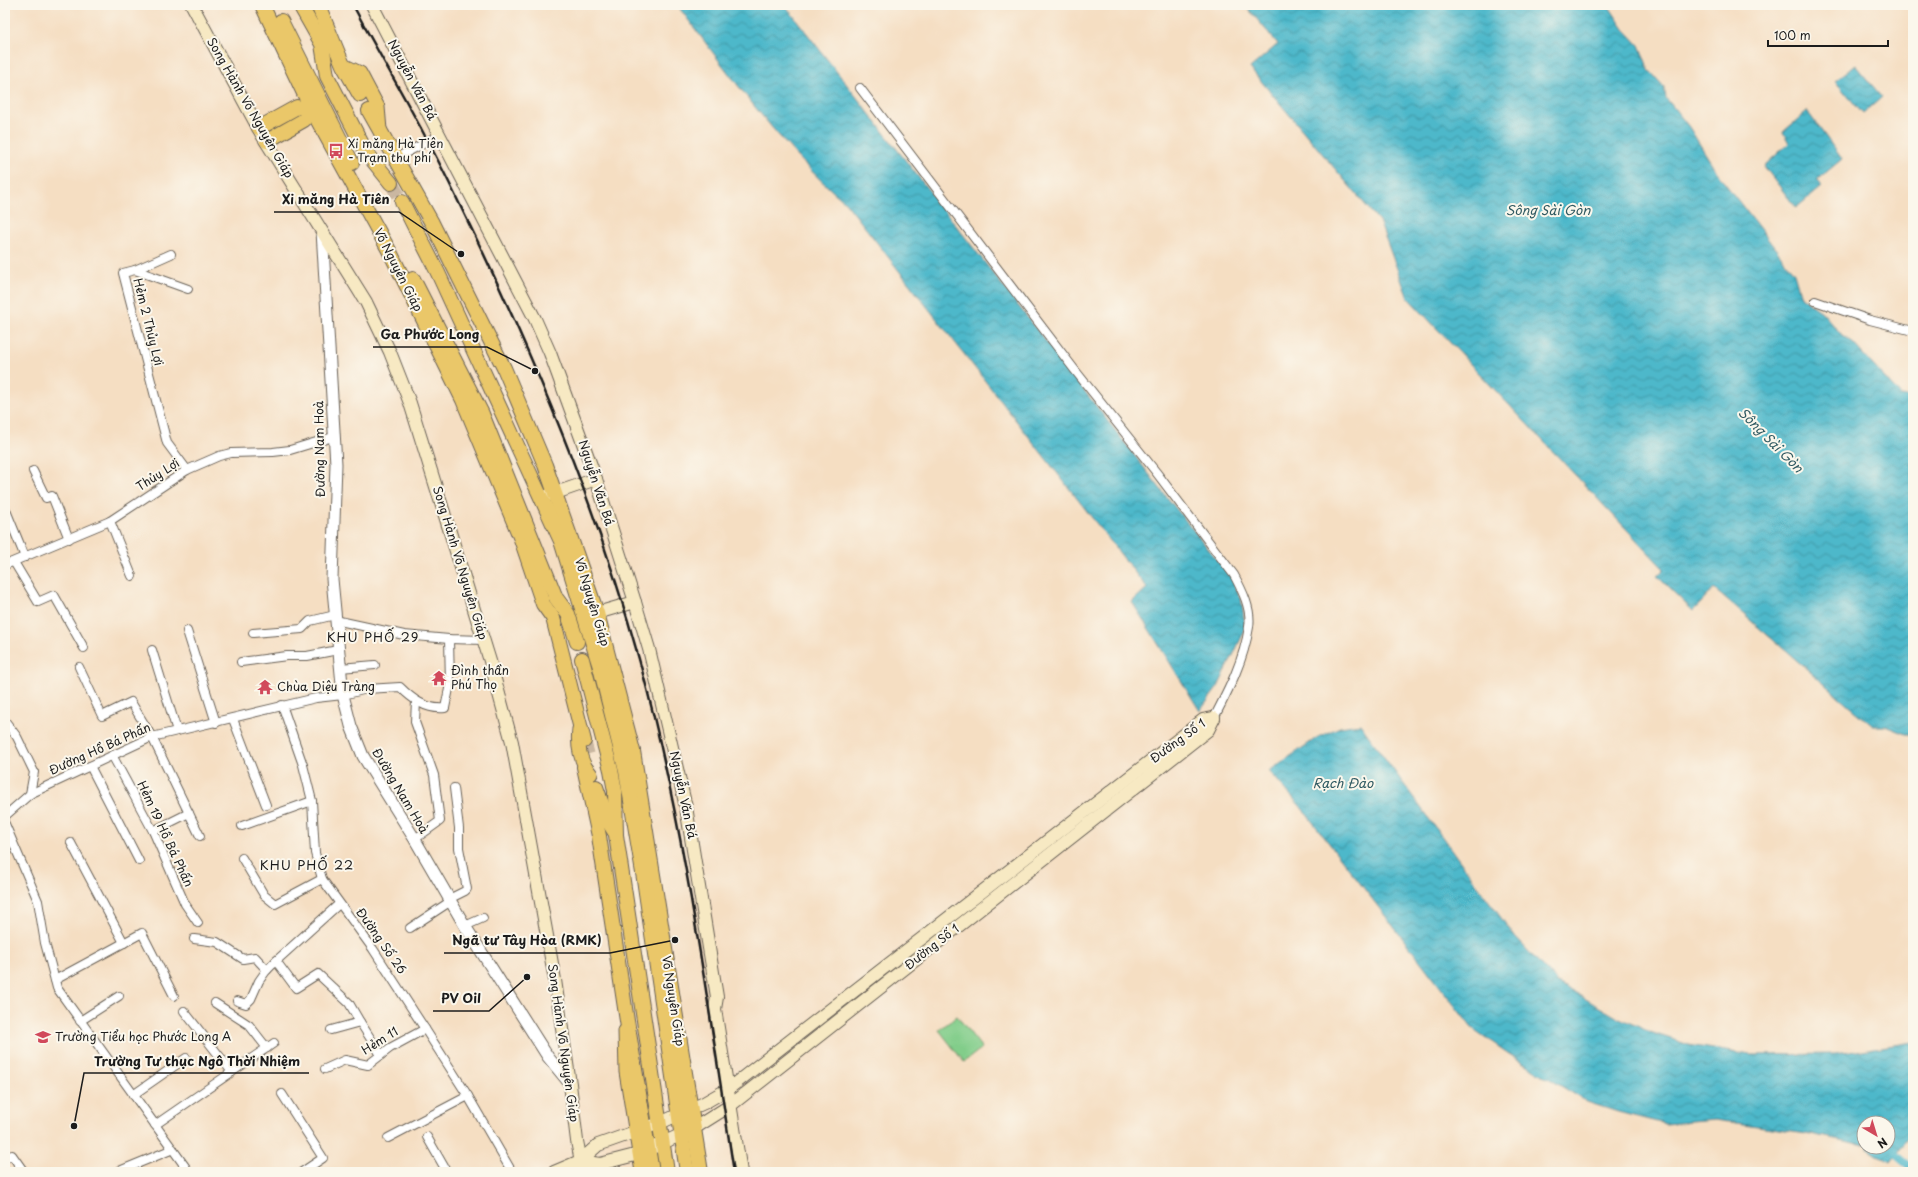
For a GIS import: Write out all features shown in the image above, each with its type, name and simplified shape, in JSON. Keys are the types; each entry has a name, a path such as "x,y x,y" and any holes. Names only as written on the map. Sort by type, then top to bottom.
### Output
{"highway":[{"path":"300,5 322,44 343,66"},
{"path":"315,30 316,5"},
{"path":"316,5 343,66 360,95"},
{"name":"Võ Nguyên Giáp","path":"269,8 313,87 330,123 444,337 482,414 517,496 556,598 568,614 577,642"},
{"name":"Võ Nguyên Giáp","path":"269,8 312,110 391,254 463,400 521,539 543,604 553,618 584,741"},
{"path":"322,44 327,76 366,152 391,183"},
{"path":"266,141 304,120 312,110 313,87"},
{"path":"259,128 297,107 312,110 330,123"},
{"name":"Võ Nguyên Giáp","path":"369,111 432,223 504,368 545,465 548,496 600,667 624,763 684,1112"},
{"name":"Võ Nguyên Giáp","path":"402,202 578,555 597,612 633,751 684,1112"},
{"path":"432,223 438,273"},
{"path":"562,542 578,555"},
{"path":"553,618 556,598"},
{"path":"582,659 611,770 615,792 616,835 666,1168"},
{"path":"588,767 608,822 616,835"},
{"path":"588,767 626,1021 643,1152 652,1172"},
{"path":"684,1112 693,1129 700,1172"},
{"path":"684,1112 681,1135 687,1172"},
{"path":"643,1152 666,1168"}],"main road":[{"name":"Song Hành Võ Nguyên Giáp","path":"192,5 266,141 366,302 401,377 484,640 504,709 518,768 547,933 582,1167"},
{"name":"Nguyễn Văn Bá","path":"372,5 547,346 596,479 635,602 686,807 717,997 724,1007 741,1172"},
{"name":"Võ Nguyên Giáp","path":"343,66 360,73 378,107 380,132"},
{"path":"548,496 596,479"},
{"path":"597,612 635,602"},
{"name":"Đường Số 1","path":"582,1167 598,1145 660,1123 732,1087 1203,720 1214,718"},
{"name":"Đường Số 1","path":"582,1167 600,1164 643,1152 663,1144 693,1129 734,1103 1208,730 1214,718"},
{"name":"Võ Nguyên Giáp","path":"580,722 577,739 588,767"},
{"name":"Nguyễn Văn Bá","path":"734,1103 748,1172"},
{"path":"642,1172 643,1152"},
{"path":"554,1172 582,1167"}],"street":[{"path":"860,88 1074,369 1156,472 1234,575 1243,592 1249,626 1236,675 1214,718"},
{"path":"396,158 440,135"},
{"name":"Đường Nam Hoà","path":"322,230 328,316 333,437 336,464 332,579 343,695 351,726 363,756 415,839 465,926 548,1057 570,1084"},
{"path":"135,270 171,254"},
{"name":"Hẻm 2 Thủy Lợi","path":"187,470 167,443 123,273 135,270 188,289"},
{"path":"1815,301 1870,320 1913,331"},
{"name":"Thủy Lợi","path":"5,565 110,522 187,470 231,453 290,450 333,437"},
{"path":"33,471 46,498 52,496 69,539"},
{"path":"5,508 25,557"},
{"path":"110,522 132,576"},
{"path":"14,562 38,602 54,595 84,648"},
{"path":"253,633 302,629 310,621 335,617 404,635 484,640"},
{"path":"187,631 216,723"},
{"name":"Đường Hồ Bá Phấn","path":"5,816 30,794 152,737 233,719 282,705 316,698 343,695 367,689 400,687 416,701 426,706 445,708 450,684 449,639"},
{"path":"152,650 177,731"},
{"path":"240,662 287,656 307,656 338,650"},
{"path":"340,668 375,665"},
{"path":"79,667 102,716 131,702 152,737 200,836"},
{"path":"415,839 440,821 434,775 414,722 416,701"},
{"name":"Đường Số 26","path":"282,705 303,765 312,801 315,853 322,879 373,950 425,1029 468,1096 512,1172"},
{"path":"233,719 266,805"},
{"path":"5,722 16,737 34,772 30,794"},
{"name":"Hẻm 19 Hồ Bá Phấn","path":"112,755 153,831 185,904 198,923"},
{"path":"90,766 139,861"},
{"path":"410,928 467,889 459,848 459,828 454,788"},
{"path":"242,826 312,801"},
{"path":"153,831 189,813"},
{"path":"5,824 38,901 45,943 57,988 173,1149 186,1171"},
{"path":"71,842 124,943"},
{"path":"242,858 257,884 273,903 280,902 322,879"},
{"path":"237,1002 246,1004 251,999 259,981 267,970 339,904"},
{"path":"465,926 483,918"},
{"path":"55,980 142,933 174,996"},
{"path":"194,939 217,942 243,959 255,957 267,970"},
{"path":"276,961 296,988 318,974 349,1003 381,1055"},
{"path":"80,1021 119,996"},
{"path":"155,1125 270,1045 249,1025 215,1003"},
{"path":"184,1010 232,1072"},
{"path":"331,1030 360,1022"},
{"name":"Hẻm 11","path":"324,1069 344,1060 355,1064 368,1065 381,1055 425,1029"},
{"path":"133,1095 186,1058"},
{"path":"282,1094 323,1158 302,1172"},
{"path":"388,1138 468,1096"},
{"path":"427,1137 447,1172"},
{"path":"117,1172 173,1149"},
{"path":"5,1158 12,1155 24,1172"}],"green space":[{"path":"957,1016 982,1048 964,1062 939,1030"}],"water":[{"path":"677,5 785,5 1166,496 1231,577 1241,598 1245,624 1244,632 1218,687 1200,711 1132,602 1147,588 846,203 799,158 777,134"},
{"name":"Sông Sài Gòn","path":"1245,5 1608,5 1624,29 1639,45 1649,70 1664,87 1666,98 1689,127 1720,177 1794,273 1801,297 1822,312 1842,335 1851,341 1901,396 1913,398 1913,737 1885,726 1873,726 1714,589 1693,611 1657,576 1664,569 1408,298 1379,221 1250,68 1278,44"},
{"path":"1855,65 1882,97 1863,114 1835,81"},
{"path":"1807,111 1842,159 1817,180 1821,187 1796,208 1764,166 1789,143 1783,132"},
{"name":"Rạch Đào","path":"1360,724 1515,937 1558,983 1615,1016 1650,1032 1689,1045 1750,1055 1836,1054 1913,1042 1913,1132 1896,1154 1896,1115 1856,1115 1856,1143 1807,1133 1715,1120 1665,1124 1618,1112 1587,1102 1509,1054 1472,1028 1301,807 1269,771 1318,737 1340,727"},
{"name":"Rạch Đào","path":"1879,1155 1895,1155 1890,1162"}],"waterway":[{"path":"1896,1154 1913,1168"}],"tunnel":[{"path":"391,183 402,202"},
{"path":"584,741 589,759"}],"railway":[{"path":"353,5 439,162 502,292 568,447 606,552 639,659 669,786 694,914 734,1172"}],"place":[{"name":"Xi măng Hà Tiên - Trạm thu phí","path":"336,151"},
{"name":"Xi măng Hà Tiên","path":"461,254"},
{"name":"Ga Phước Long","path":"535,371"},
{"name":"Đình thần Phú Thọ","path":"439,678"},
{"name":"Chùa Diệu Tràng","path":"265,687"},
{"name":"Ngã tư Tây Hòa (RMK)","path":"675,940"},
{"name":"PV Oil","path":"527,977"},
{"name":"Trường Tiểu học Phước Long A","path":"43,1037"},
{"name":"Trường Tư thục Ngô Thời Nhiệm","path":"74,1126"}],"district":[{"name":"KHU PHỐ 29","path":"373,637"},
{"name":"KHU PHỐ 22","path":"307,865"}]}
